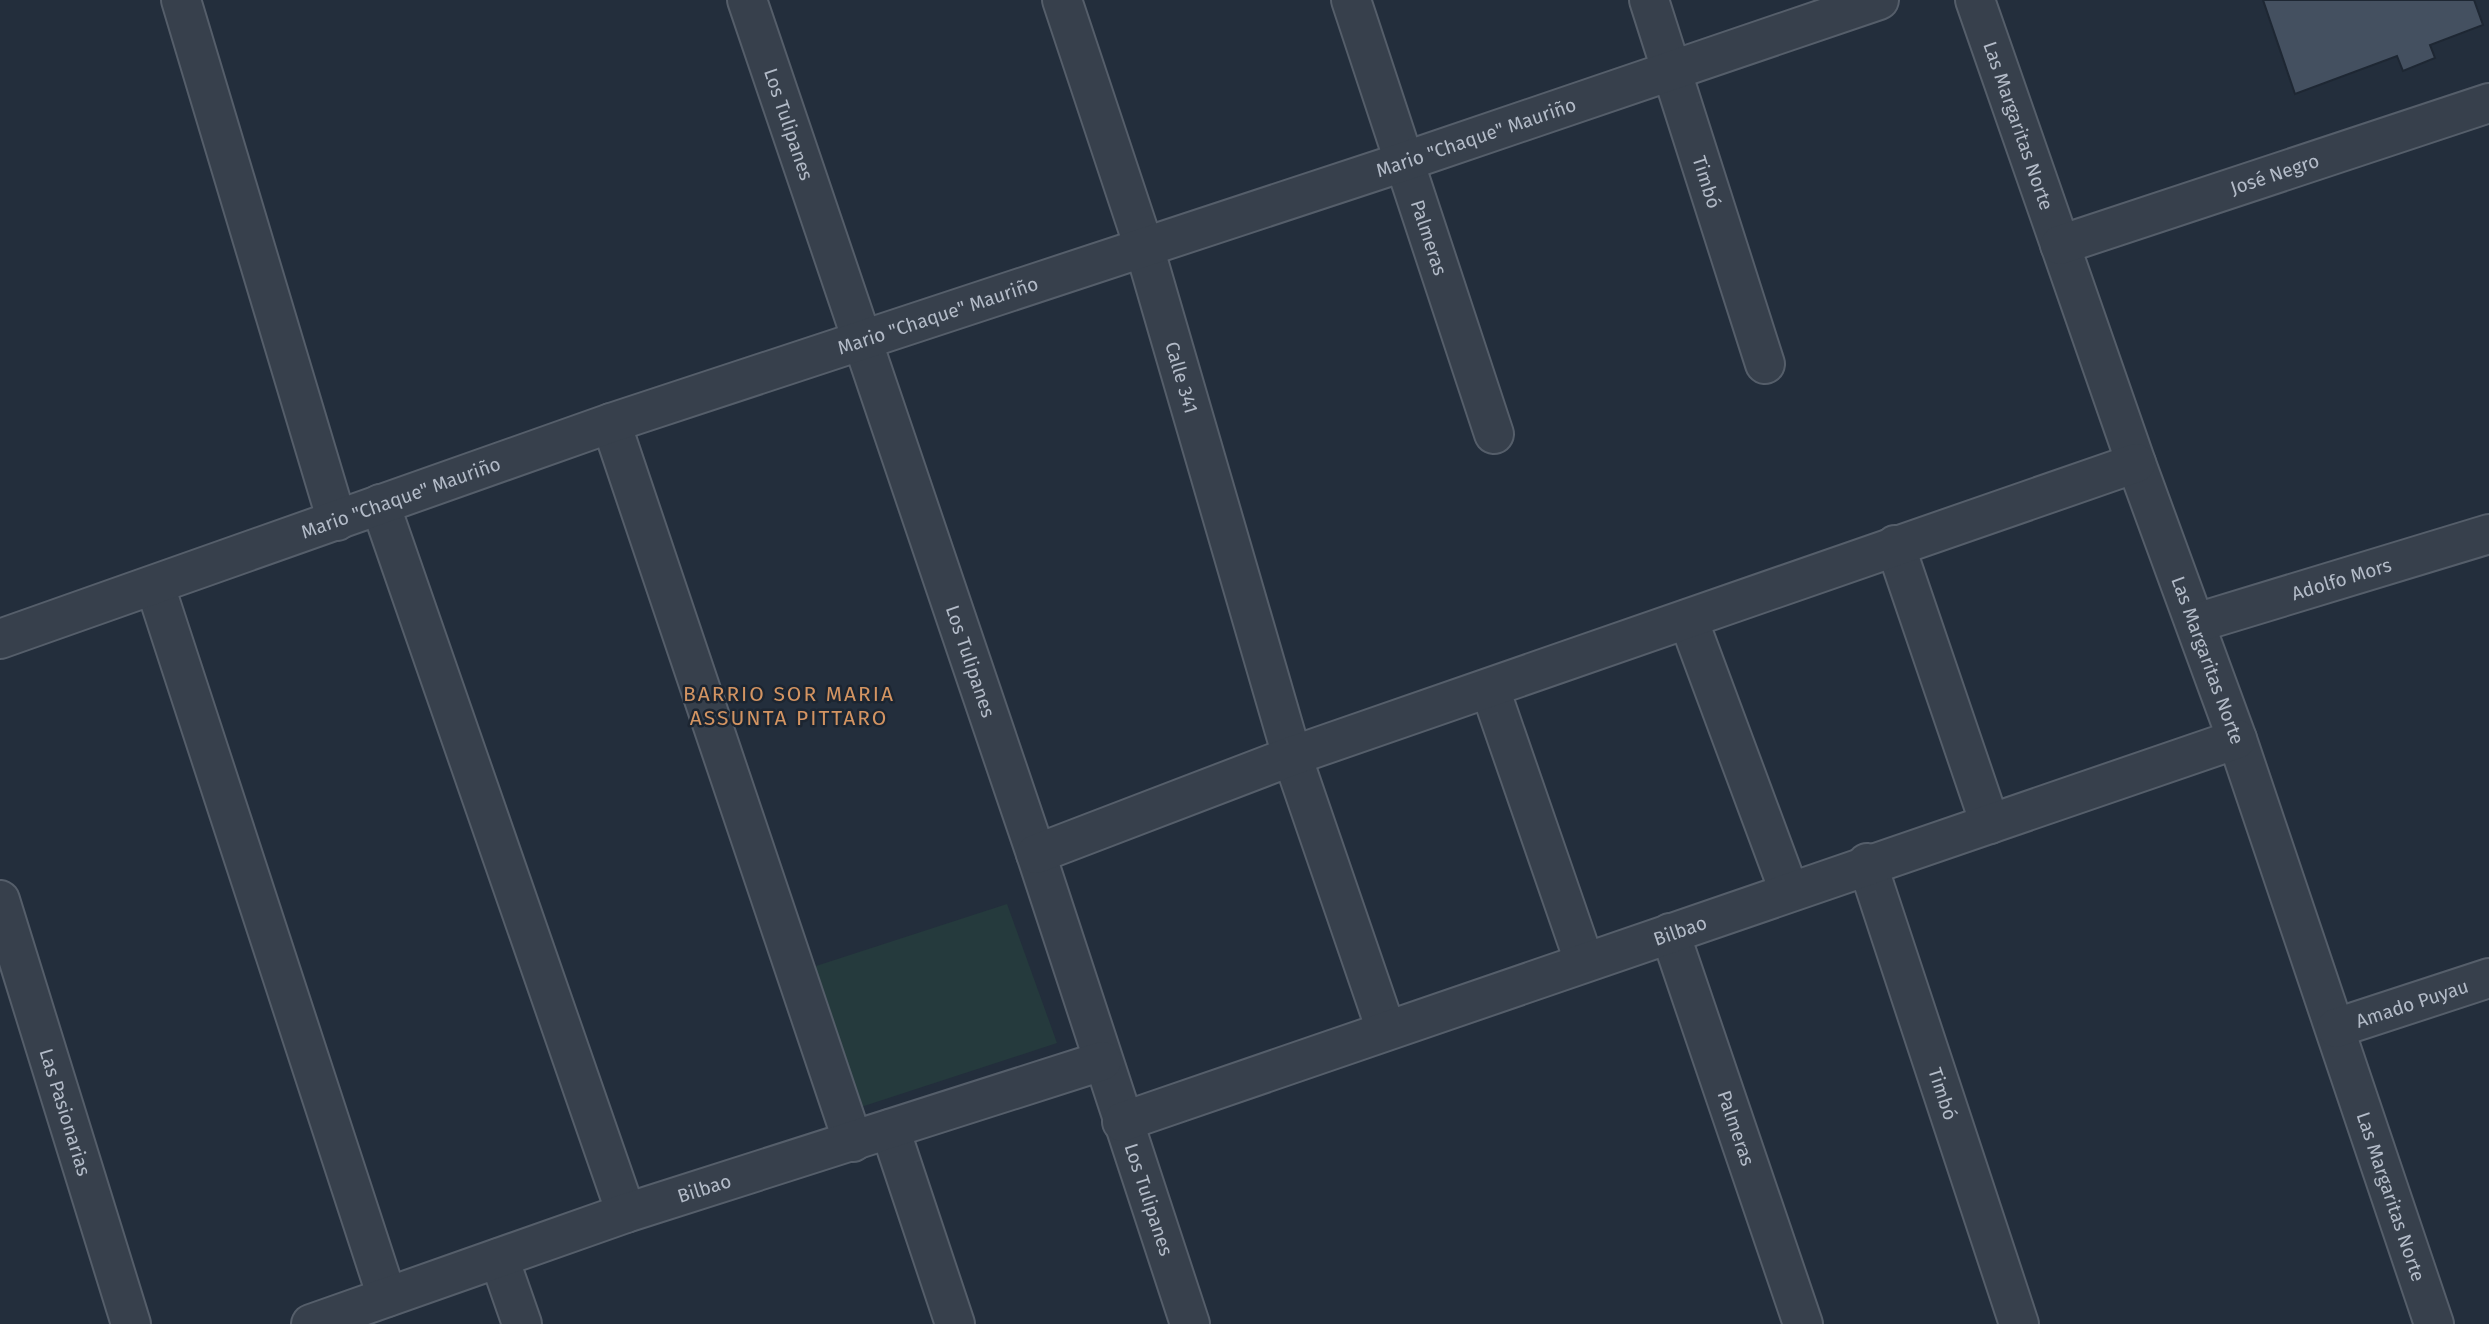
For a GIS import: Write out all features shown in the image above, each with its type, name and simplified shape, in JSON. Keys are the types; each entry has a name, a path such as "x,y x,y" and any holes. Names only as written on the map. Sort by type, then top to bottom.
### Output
{"street":[{"path":"181,0 337,522"},
{"name":"Los Tulipanes","path":"747,0 1036,854 1190,1324"},
{"name":"Calle 341","path":"1062,0 1144,247 1292,757 1386,1030"},
{"name":"Palmeras","path":"1351,0 1494,434"},
{"name":"Timbó","path":"1649,0 1765,364"},
{"name":"Mario \"Chaque\" Mauriño","path":"0,639 611,424 861,339 1403,162 1879,0"},
{"name":"Las Margaritas Norte","path":"1975,0 2136,463 2237,739 2434,1324"},
{"name":"José Negro","path":"2060,245 2489,103"},
{"path":"611,424 853,1142"},
{"path":"1036,854 1292,757 2136,463"},
{"path":"380,504 626,1213"},
{"name":"Adolfo Mors","path":"2196,623 2489,534"},
{"path":"1895,545 1990,824"},
{"path":"155,586 387,1297"},
{"path":"1688,620 1789,891"},
{"path":"1490,689 1584,961"},
{"name":"Bilbao","path":"1122,1122 1867,863 1990,824 2237,739"},
{"name":"Timbó","path":"1867,863 2020,1324"},
{"name":"Las Pasionarias","path":"0,900 131,1324"},
{"name":"Palmeras","path":"1670,933 1803,1324"},
{"name":"Amado Puyau","path":"2336,1028 2489,978"},
{"name":"Bilbao","path":"311,1324 626,1213 1102,1061"},
{"path":"890,1129 955,1324"},
{"path":"499,1258 522,1324"}],"green space":[{"path":"1007,904 1057,1043 861,1107 813,967"}],"building":[{"path":"2263,0 2474,0 2483,25 2430,45 2435,58 2403,71 2397,56 2295,94"}],"district":[{"name":"BARRIO SOR MARIA ASSUNTA PITTARO","path":"789,706"}]}
